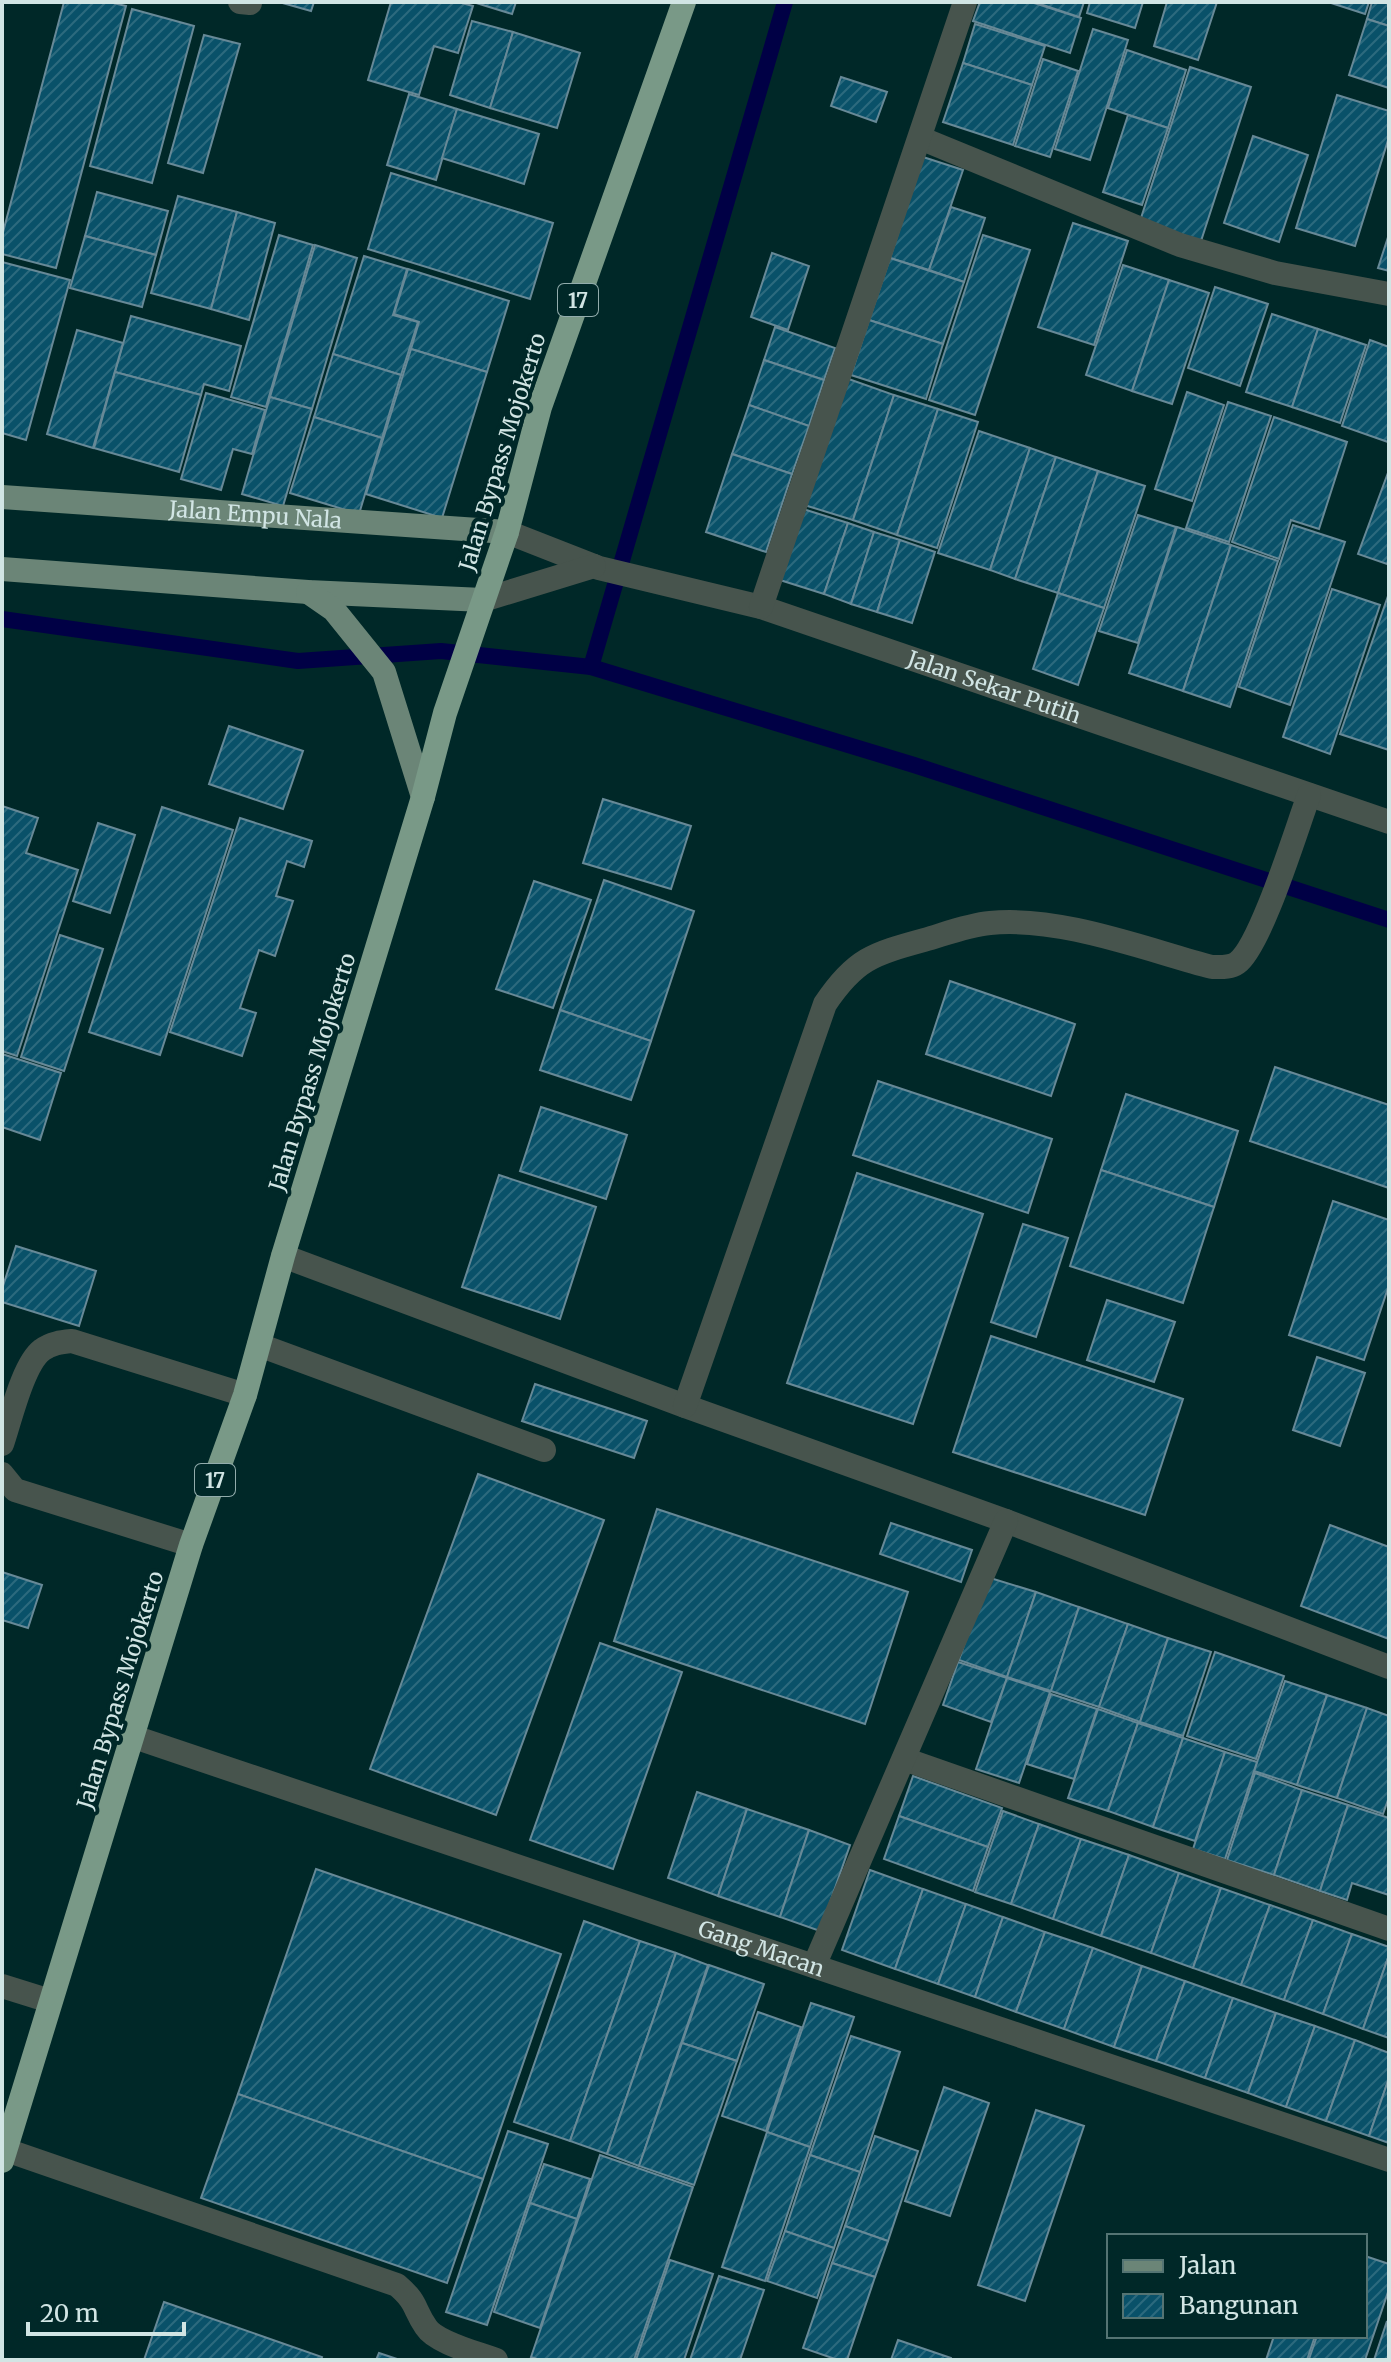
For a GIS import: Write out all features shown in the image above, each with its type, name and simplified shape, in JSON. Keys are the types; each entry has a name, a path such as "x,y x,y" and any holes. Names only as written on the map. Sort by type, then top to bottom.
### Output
{"highway":[{"name":"Jalan Bypass Mojokerto","path":"4,2156 191,1545 245,1395 283,1256 423,797 445,713 507,532 540,407 684,2"}],"main road":[{"name":"Jalan Empu Nala","path":"2,497 507,532"},
{"path":"2,569 308,592 483,600"},
{"path":"308,592 334,610 384,672 423,797"}],"street":[{"path":"761,607 965,2"},
{"path":"920,138 1180,245 1275,273 1389,294"},
{"name":"Jalan Sekar Putih","path":"507,532 596,567 761,607 1389,822"},
{"name":"Jalan Sekar Putih","path":"483,600 596,567"},
{"path":"685,1406 825,1004 841,980 862,961 888,950 987,923 1050,924 1212,967 1228,967 1238,962 1260,928 1309,795"},
{"path":"283,1256 685,1406 1006,1521 1389,1667"},
{"path":"2,1444 31,1364 40,1351 56,1343 72,1341 245,1395"},
{"path":"259,1345 544,1450"},
{"path":"2,1474 15,1490 191,1545"},
{"path":"814,1966 1006,1521"},
{"name":"Gang Macan","path":"134,1737 1389,2160"},
{"path":"904,1759 1389,1929"},
{"path":"2,1986 50,2001"},
{"path":"4,2156 397,2285 412,2298 426,2328 435,2336 496,2360"}],"building":[{"path":"64,2 109,2 126,6 56,268 2,254 2,236"},
{"path":"279,2 314,2 311,11"},
{"path":"391,2 458,2 473,6 458,53 434,46 419,95 368,80"},
{"path":"473,2 516,2 512,14"},
{"path":"980,2 1031,2 1081,18 1070,53 973,21"},
{"path":"1034,2 1084,2 1079,17"},
{"path":"1090,2 1143,2 1135,28 1087,13"},
{"path":"1167,2 1217,2 1198,60 1154,46"},
{"path":"1328,2 1369,2 1365,14"},
{"path":"1372,2 1389,2 1389,26 1367,19"},
{"path":"132,9 194,26 152,183 90,166"},
{"path":"1367,19 1389,26 1389,88 1349,75"},
{"path":"472,21 513,32 490,108 450,95"},
{"path":"975,24 1045,46 1032,85 963,63"},
{"path":"1093,29 1128,40 1090,160 1055,149"},
{"path":"513,32 580,53 557,128 490,108"},
{"path":"204,35 240,44 203,173 168,163"},
{"path":"1127,50 1186,70 1168,128 1108,108"},
{"path":"1043,59 1078,71 1050,157 1015,146"},
{"path":"963,63 1032,85 1013,145 943,122"},
{"path":"1190,67 1251,87 1201,241 1140,221"},
{"path":"841,77 887,92 876,122 831,106"},
{"path":"409,94 457,109 436,180 387,165"},
{"path":"1337,95 1389,111 1389,137 1355,246 1296,228"},
{"path":"457,109 539,134 524,184 442,158"},
{"path":"1128,115 1168,128 1142,205 1103,192"},
{"path":"1253,136 1308,155 1279,242 1224,223"},
{"path":"923,157 963,170 929,270 890,258"},
{"path":"391,173 553,223 530,299 368,249"},
{"path":"97,192 168,211 156,255 85,236"},
{"path":"178,196 237,212 211,309 151,293"},
{"path":"951,207 985,218 964,282 929,270"},
{"path":"237,212 275,223 249,320 211,309"},
{"path":"1073,223 1128,241 1094,345 1038,327"},
{"path":"1389,234 1389,271 1378,268"},
{"path":"279,235 313,245 266,407 231,397"},
{"path":"983,235 1030,250 975,415 929,400"},
{"path":"85,236 156,255 142,307 70,288"},
{"path":"315,245 357,258 312,409 270,397"},
{"path":"772,253 809,266 788,330 751,317"},
{"path":"364,256 407,269 393,315 418,322 401,375 333,354"},
{"path":"890,258 964,282 943,344 869,320"},
{"path":"2,262 70,280 26,440 2,433"},
{"path":"1123,265 1169,280 1132,391 1086,375"},
{"path":"408,269 509,301 487,372 411,349 419,322 394,314"},
{"path":"1169,280 1209,293 1172,404 1132,391"},
{"path":"1215,287 1268,304 1240,386 1188,368"},
{"path":"1272,314 1318,329 1292,407 1246,392"},
{"path":"131,316 241,346 229,391 204,384 201,395 115,372"},
{"path":"869,320 943,344 926,399 851,375"},
{"path":"775,327 835,348 824,380 764,360"},
{"path":"1318,329 1366,345 1340,423 1292,407"},
{"path":"77,330 123,343 93,448 47,434"},
{"path":"1370,340 1389,347 1388,442 1342,426"},
{"path":"411,349 487,372 442,518 366,494"},
{"path":"333,354 401,375 382,438 314,417"},
{"path":"764,360 824,380 809,426 749,405"},
{"path":"115,372 201,395 179,472 94,448"},
{"path":"843,377 894,395 853,520 801,504"},
{"path":"1187,392 1224,405 1192,501 1155,489"},
{"path":"206,393 265,410 252,454 233,449 221,490 181,479"},
{"path":"894,395 938,409 897,535 853,520"},
{"path":"270,397 312,409 283,506 242,494"},
{"path":"1228,402 1271,416 1229,542 1186,528"},
{"path":"749,405 809,426 792,474 732,454"},
{"path":"938,409 978,422 937,548 897,535"},
{"path":"314,417 382,438 359,514 290,493"},
{"path":"1274,417 1347,442 1319,529 1291,520 1279,559 1232,542"},
{"path":"979,431 1030,448 990,570 938,553"},
{"path":"1030,448 1056,457 1015,579 990,570"},
{"path":"732,454 792,474 766,552 706,532"},
{"path":"1056,457 1098,471 1058,593 1015,579"},
{"path":"1389,470 1389,558 1387,564 1358,554"},
{"path":"1098,471 1145,486 1104,608 1058,593"},
{"path":"803,509 848,523 824,594 780,580"},
{"path":"1138,515 1176,527 1138,643 1099,631"},
{"path":"848,523 874,532 851,604 824,594"},
{"path":"1293,525 1345,542 1290,705 1239,687"},
{"path":"1177,527 1231,545 1183,691 1129,673"},
{"path":"874,532 900,540 877,612 851,604"},
{"path":"900,540 935,552 912,623 877,612"},
{"path":"1231,545 1278,561 1230,707 1183,691"},
{"path":"1332,589 1380,605 1330,754 1283,737"},
{"path":"1058,593 1104,608 1078,685 1033,669"},
{"path":"1389,596 1389,750 1340,734"},
{"path":"229,726 303,751 283,809 209,784"},
{"path":"603,799 691,826 671,889 583,863"},
{"path":"2,806 38,818 26,853 78,870 17,1056 2,1051"},
{"path":"162,807 233,830 160,1055 89,1032"},
{"path":"240,818 312,841 304,867 287,861 276,896 293,901 275,956 259,950 240,1008 256,1013 242,1056 170,1032"},
{"path":"98,823 135,835 110,913 73,901"},
{"path":"604,880 694,911 651,1041 560,1010"},
{"path":"534,881 591,900 553,1008 496,989"},
{"path":"60,935 103,949 64,1071 21,1057"},
{"path":"950,981 1075,1024 1051,1096 926,1054"},
{"path":"560,1010 651,1041 631,1100 540,1070"},
{"path":"2,1054 61,1073 40,1140 2,1127"},
{"path":"1275,1067 1389,1105 1389,1188 1250,1141"},
{"path":"878,1081 1052,1139 1028,1213 853,1155"},
{"path":"1126,1094 1238,1131 1214,1207 1101,1170"},
{"path":"541,1107 627,1135 606,1199 520,1171"},
{"path":"1101,1170 1214,1207 1183,1303 1070,1266"},
{"path":"857,1173 983,1214 913,1424 787,1383"},
{"path":"499,1175 596,1207 560,1319 462,1287"},
{"path":"1333,1201 1389,1220 1389,1285 1364,1360 1289,1335"},
{"path":"1023,1224 1068,1238 1036,1337 991,1322"},
{"path":"16,1246 96,1271 79,1326 2,1302 2,1289"},
{"path":"1107,1300 1175,1322 1154,1382 1087,1360"},
{"path":"991,1336 1183,1399 1145,1515 953,1452"},
{"path":"1317,1357 1365,1373 1340,1446 1293,1430"},
{"path":"535,1384 647,1421 634,1458 522,1421"},
{"path":"478,1474 604,1520 496,1815 370,1769"},
{"path":"657,1509 908,1592 865,1724 614,1641"},
{"path":"891,1523 972,1550 961,1582 880,1554"},
{"path":"1330,1525 1389,1547 1389,1639 1301,1606"},
{"path":"2,1572 42,1585 28,1628 2,1620"},
{"path":"987,1577 1036,1592 1007,1677 959,1660"},
{"path":"1036,1592 1079,1607 1051,1691 1007,1677"},
{"path":"1079,1607 1128,1624 1099,1707 1051,1691"},
{"path":"1128,1624 1168,1638 1140,1722 1099,1707"},
{"path":"1168,1638 1211,1652 1183,1736 1140,1722"},
{"path":"600,1643 682,1672 613,1869 530,1840"},
{"path":"1215,1652 1284,1676 1256,1759 1187,1736"},
{"path":"958,1662 1007,1678 991,1722 943,1705"},
{"path":"1007,1678 1050,1692 1019,1783 976,1769"},
{"path":"1285,1681 1327,1695 1297,1785 1254,1771"},
{"path":"1051,1694 1097,1709 1074,1779 1027,1764"},
{"path":"1327,1695 1367,1708 1337,1798 1297,1785"},
{"path":"1367,1708 1389,1716 1389,1797 1383,1814 1337,1798"},
{"path":"1098,1709 1138,1723 1108,1811 1068,1798"},
{"path":"1138,1723 1183,1738 1153,1827 1108,1811"},
{"path":"1183,1738 1225,1752 1195,1841 1153,1827"},
{"path":"1225,1752 1257,1762 1225,1859 1193,1849"},
{"path":"1255,1773 1302,1790 1274,1875 1227,1860"},
{"path":"913,1776 1002,1808 988,1847 899,1816"},
{"path":"1302,1790 1348,1805 1320,1891 1274,1875"},
{"path":"697,1792 747,1809 718,1896 668,1878"},
{"path":"1348,1805 1389,1818 1389,1895 1352,1883 1347,1900 1320,1891"},
{"path":"747,1809 809,1830 780,1917 718,1896"},
{"path":"1003,1811 1039,1824 1011,1904 975,1892"},
{"path":"899,1816 988,1847 973,1891 884,1859"},
{"path":"1039,1824 1081,1839 1053,1919 1011,1904"},
{"path":"809,1830 850,1845 820,1931 780,1917"},
{"path":"1081,1839 1129,1855 1101,1936 1053,1919"},
{"path":"1129,1855 1179,1873 1151,1953 1101,1936"},
{"path":"316,1869 561,1954 483,2179 238,2094"},
{"path":"870,1870 923,1889 895,1969 842,1950"},
{"path":"1179,1873 1221,1888 1193,1968 1151,1953"},
{"path":"1221,1888 1270,1905 1241,1985 1193,1968"},
{"path":"923,1889 966,1904 938,1984 895,1969"},
{"path":"966,1904 1003,1917 975,1997 938,1984"},
{"path":"1270,1905 1313,1920 1284,2000 1241,1985"},
{"path":"1003,1917 1045,1932 1016,2012 975,1997"},
{"path":"1313,1920 1352,1934 1323,2014 1284,2000"},
{"path":"584,1921 640,1941 570,2141 514,2122"},
{"path":"1045,1932 1093,1948 1064,2029 1016,2012"},
{"path":"1352,1934 1389,1947 1389,1955 1363,2029 1323,2014"},
{"path":"640,1941 676,1953 607,2154 570,2141"},
{"path":"1093,1948 1142,1966 1114,2047 1064,2029"},
{"path":"676,1953 708,1965 639,2166 607,2154"},
{"path":"1389,1955 1389,2038 1363,2029"},
{"path":"709,1965 764,1984 737,2061 682,2043"},
{"path":"1142,1966 1185,1981 1156,2061 1114,2047"},
{"path":"1185,1981 1233,1998 1205,2078 1156,2061"},
{"path":"1233,1998 1276,2013 1248,2093 1205,2078"},
{"path":"811,2003 854,2017 810,2147 767,2132"},
{"path":"758,2012 801,2027 766,2131 722,2116"},
{"path":"1276,2013 1315,2026 1286,2107 1248,2093"},
{"path":"1315,2026 1355,2040 1326,2121 1286,2107"},
{"path":"851,2036 900,2052 860,2172 810,2155"},
{"path":"1355,2040 1389,2053 1389,2078 1369,2136 1326,2121"},
{"path":"682,2043 737,2061 694,2185 639,2166"},
{"path":"1389,2078 1389,2143 1369,2136"},
{"path":"944,2087 989,2103 950,2216 905,2201"},
{"path":"238,2094 483,2179 447,2283 201,2198"},
{"path":"1036,2110 1084,2126 1025,2301 978,2285"},
{"path":"508,2131 548,2144 487,2325 446,2312"},
{"path":"767,2132 810,2147 765,2281 722,2267"},
{"path":"875,2136 918,2151 888,2241 845,2226"},
{"path":"600,2155 693,2187 634,2360 540,2360 531,2357"},
{"path":"810,2155 860,2172 834,2248 785,2231"},
{"path":"544,2164 590,2179 577,2219 530,2203"},
{"path":"530,2203 577,2219 540,2328 494,2312"},
{"path":"845,2226 888,2241 875,2277 832,2263"},
{"path":"785,2231 834,2248 817,2298 767,2281"},
{"path":"1367,2257 1389,2264 1389,2289 1365,2360 1309,2359 1316,2338 1367,2338"},
{"path":"670,2260 713,2274 684,2360 636,2360"},
{"path":"832,2263 875,2277 847,2360 803,2348"},
{"path":"719,2276 764,2290 740,2360 690,2360"},
{"path":"164,2302 322,2357 321,2360 144,2360"},
{"path":"1387,2321 1389,2360 1374,2360"},
{"path":"1273,2338 1314,2338 1307,2360 1266,2360"},
{"path":"898,2340 951,2358 951,2360 891,2360"},
{"path":"379,2353 400,2360 376,2360"}],"waterway":[{"path":"591,667 785,2"},
{"path":"2,619 298,661 441,651 591,667 914,765 1389,920"}]}
